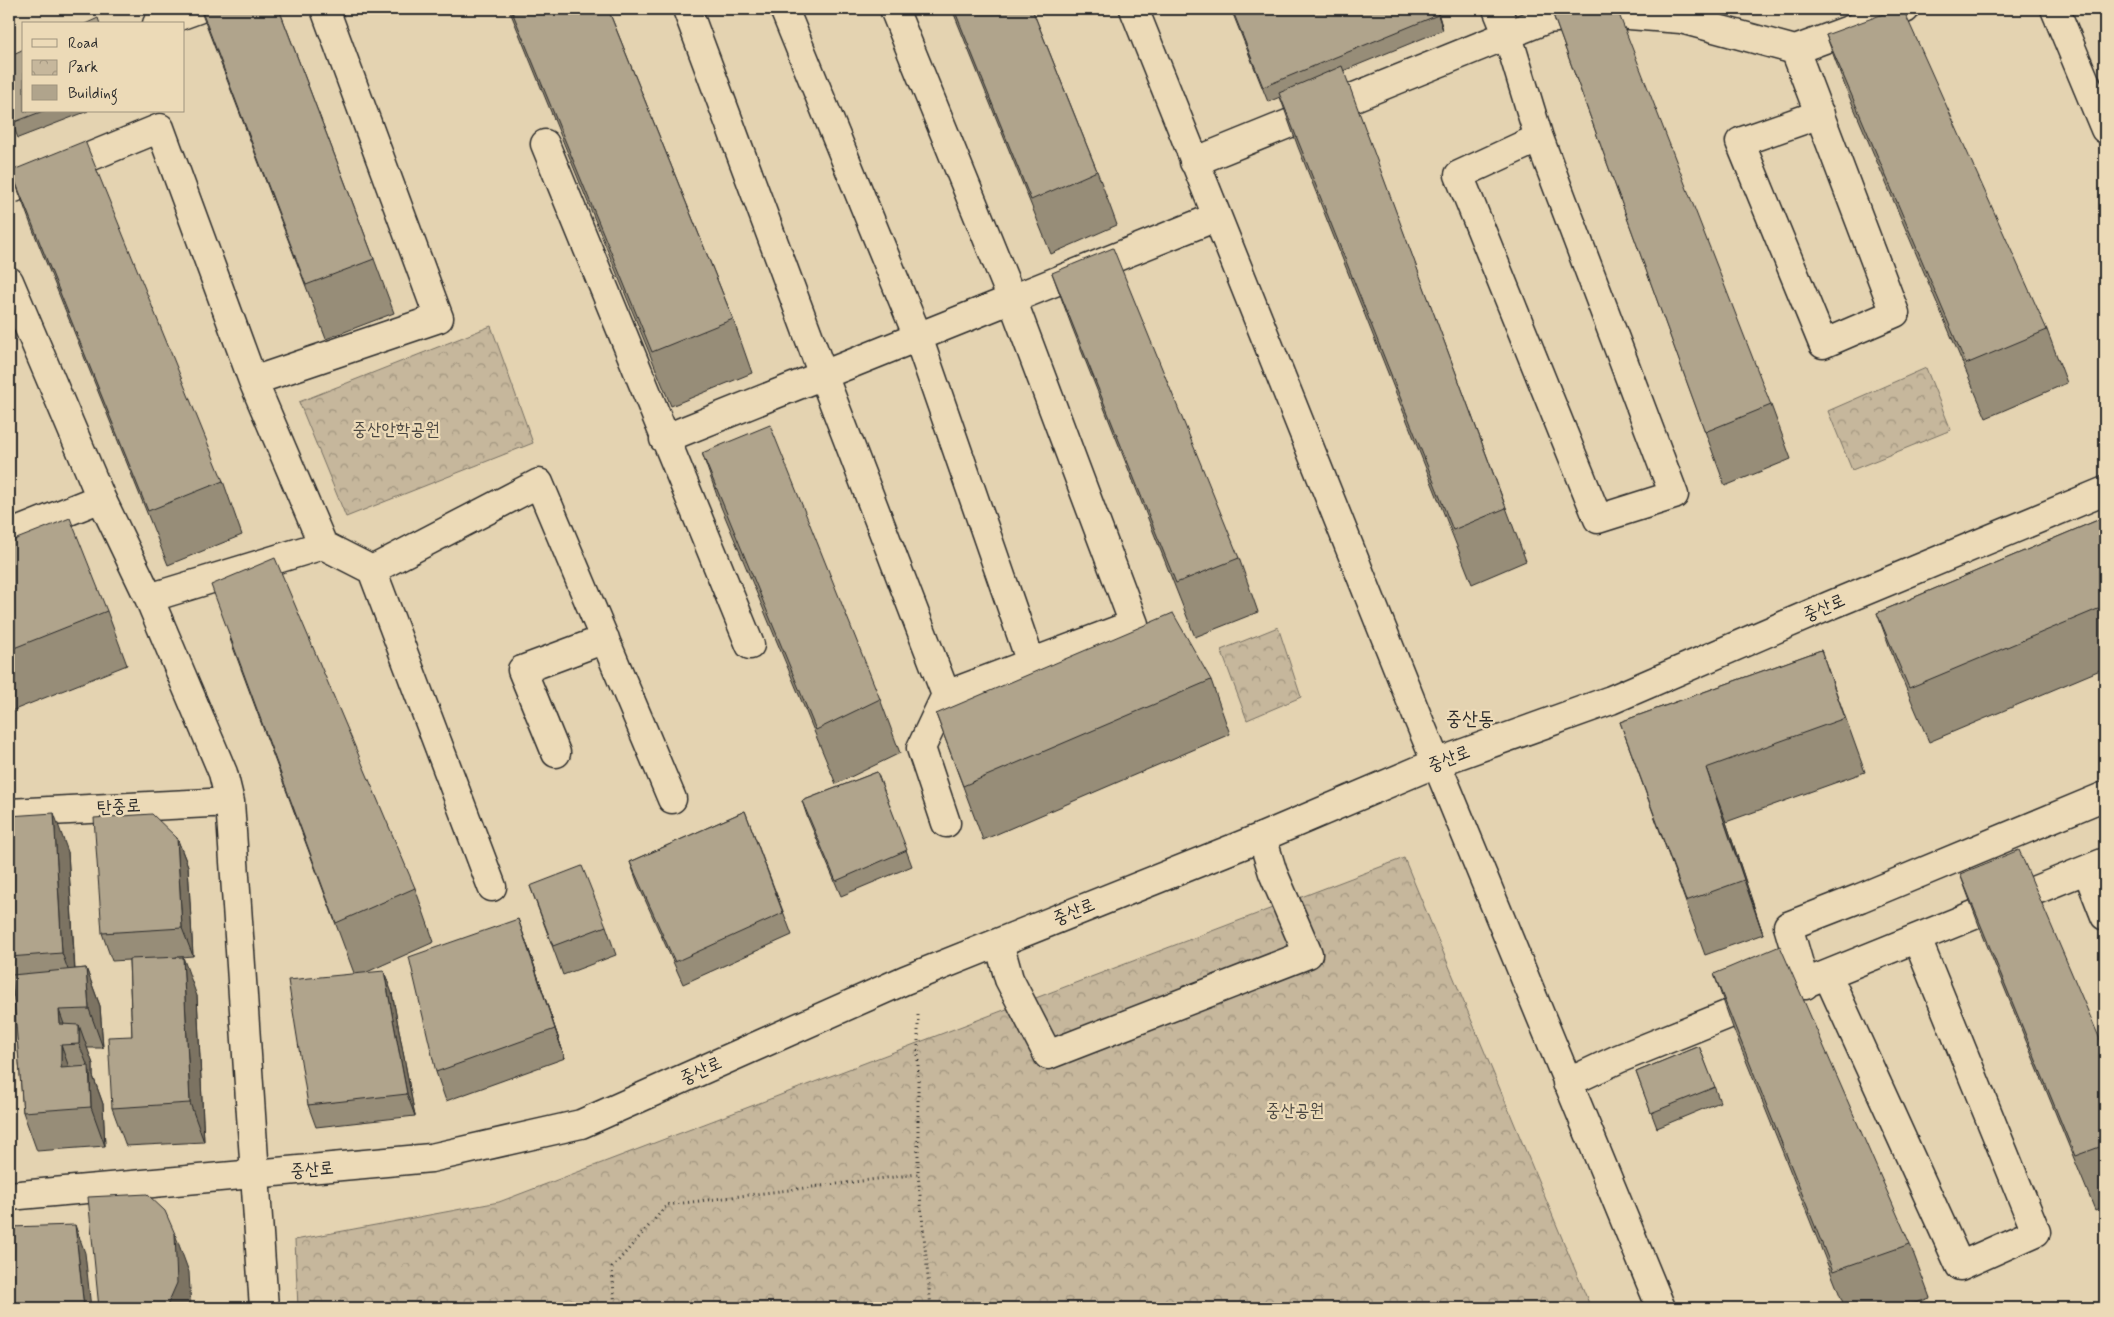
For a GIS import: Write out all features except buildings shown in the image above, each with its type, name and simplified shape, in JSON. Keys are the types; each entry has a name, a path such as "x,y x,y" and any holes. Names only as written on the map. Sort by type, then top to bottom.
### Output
{"main road":[{"path":"162,22 198,9"},
{"path":"253,381 439,318 325,9"},
{"path":"687,9 823,375 946,695"},
{"path":"784,9 918,337 1031,663"},
{"path":"894,9 1012,299 1134,624 946,695 921,748 946,823"},
{"path":"1134,9 1436,764 1660,1308"},
{"path":"1497,9 1508,36 1538,138 1674,494 1598,519 1459,175 1538,138"},
{"path":"1194,162 1547,19 1602,11 1681,19 1795,50 1905,9"},
{"path":"2054,9 2105,129"},
{"path":"1795,50 1820,114 1895,313 1823,344 1740,142 1820,114"},
{"path":"9,190 157,120 253,381 323,545 372,570 492,887"},
{"path":"545,144 664,439 750,645"},
{"path":"664,439 1216,217"},
{"path":"9,281 101,498 149,598 222,773 230,802 264,1308"},
{"path":"372,570 539,483 672,798"},
{"name":"중산로","path":"9,1196 431,1158 581,1124 905,980 1262,837 1436,764 1611,700 1822,609 2105,491"},
{"path":"9,535 101,498"},
{"path":"149,598 323,545"},
{"path":"556,753 522,670 605,639"},
{"path":"1917,939 2036,1232 1960,1266 1788,926 2105,796"},
{"name":"탄중로","path":"9,812 230,802"},
{"path":"999,942 1009,979 1048,1055 1308,954 1273,873 1262,837"},
{"path":"1567,1083 1618,1059 1817,981 2096,866 2105,916"}],"path":[{"path":"918,1015 918,1174 931,1308"},
{"path":"615,1308 612,1268 667,1205 918,1174"}],"green space":[{"name":"중산안학공원","path":"491,326 533,443 346,517 299,402"},
{"path":"1926,368 1951,430 1852,470 1828,411"},
{"path":"1278,627 1301,697 1247,720 1221,650"},
{"name":"중산공원","path":"1404,858 1591,1308 298,1308 295,1240 499,1202"}],"district":[{"name":"중산동","path":"1470,719"}]}
